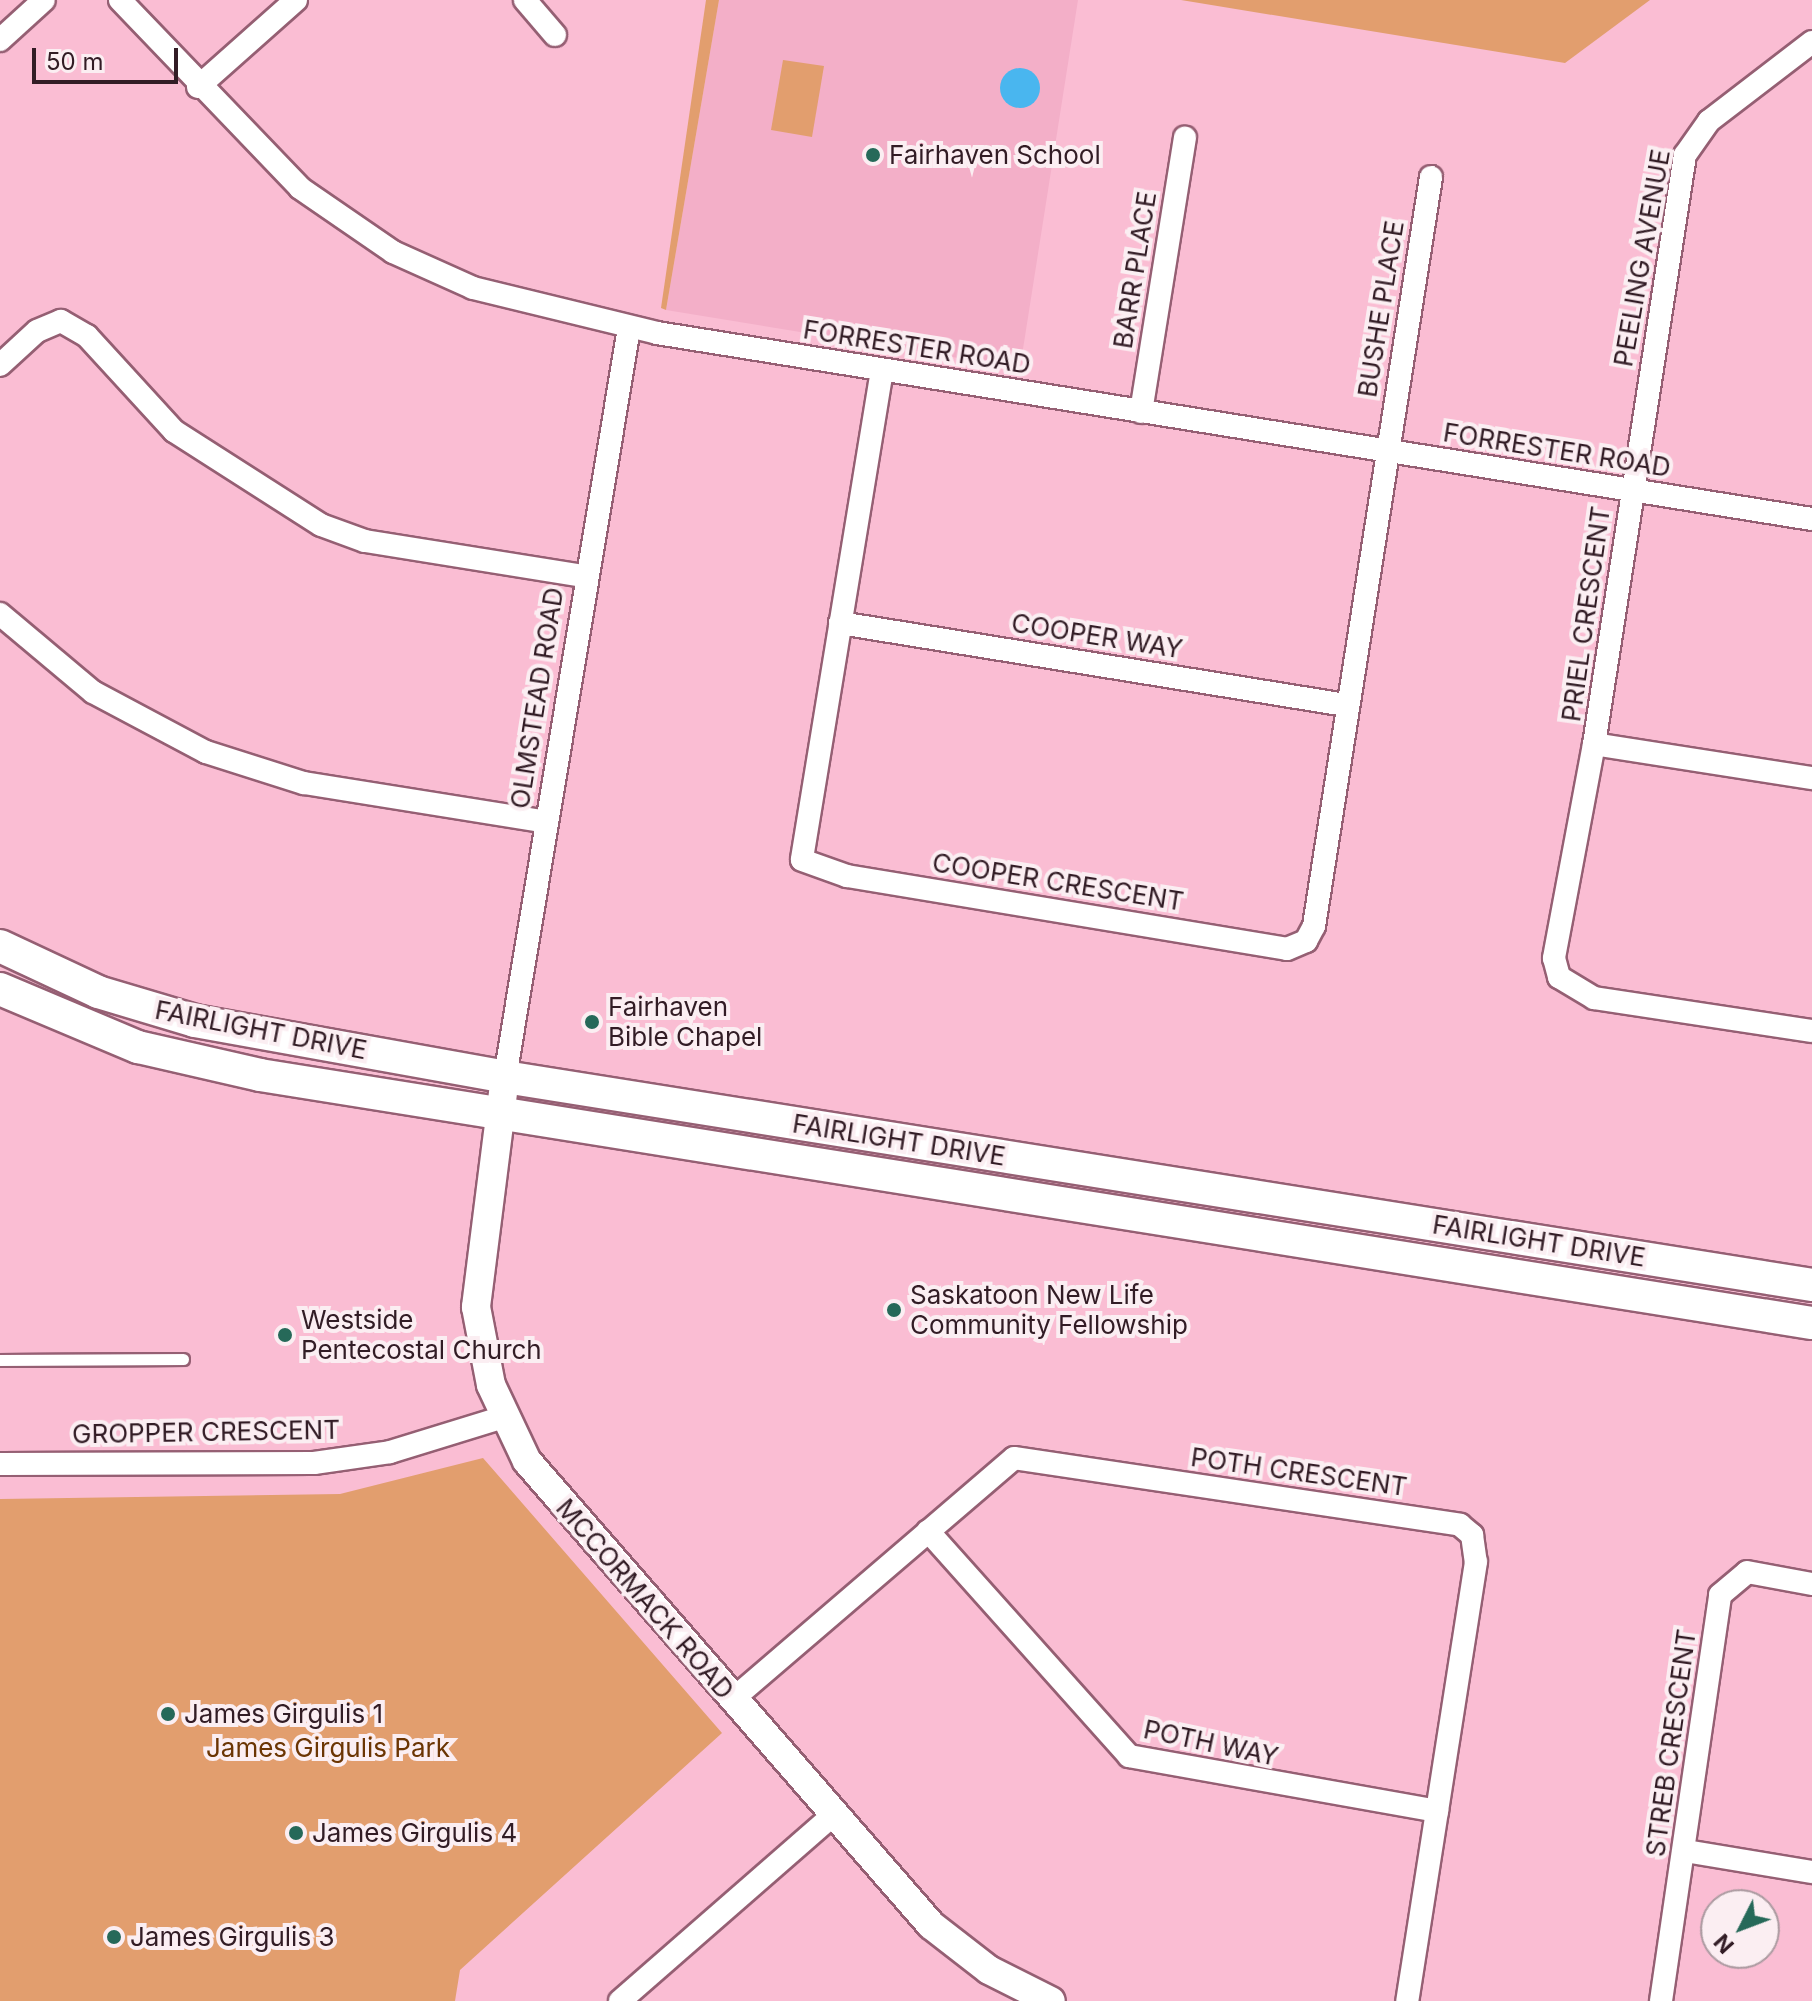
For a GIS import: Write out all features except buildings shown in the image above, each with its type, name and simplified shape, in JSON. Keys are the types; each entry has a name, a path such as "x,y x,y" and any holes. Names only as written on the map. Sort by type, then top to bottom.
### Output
{"main road":[{"name":"FAIRLIGHT DRIVE","path":"0,946 148,1009 505,1077 1812,1285"},
{"name":"FAIRLIGHT DRIVE","path":"0,989 167,1055 500,1118 1812,1323"}],"street":[{"path":"0,40 44,0"},
{"name":"FORRESTER ROAD","path":"120,0 264,158 393,252 473,288 629,328 1812,519"},
{"path":"198,87 296,0"},
{"path":"525,0 555,35"},
{"name":"PEELING AVENUE","path":"1632,491 1685,155 1709,121 1812,42"},
{"name":"BARR PLACE","path":"1141,412 1185,138"},
{"name":"BUSHE PLACE","path":"1387,451 1431,177"},
{"path":"0,365 37,331 61,321 87,336 174,431 321,525 365,541 584,576"},
{"name":"OLMSTEAD ROAD","path":"505,1077 584,576 629,328"},
{"name":"COOPER CRESCENT","path":"882,370 802,860 847,876 1287,949 1306,941 1314,926 1387,451"},
{"name":"PRIEL CRESCENT","path":"1632,491 1594,744 1554,958 1559,977 1594,998 1812,1031"},
{"path":"0,614 93,692 218,757 304,783 547,822"},
{"name":"COOPER WAY","path":"840,623 1346,705"},
{"name":"PRIEL CRESCENT","path":"1594,744 1812,778"},
{"name":"MCCORMACK ROAD","path":"505,1077 476,1289 483,1355 504,1417 541,1481 834,1814 959,1949 1051,2001"},
{"name":"GROPPER CRESCENT","path":"0,1464 314,1463 390,1452 504,1417"},
{"name":"POTH CRESCENT","path":"733,1699 1014,1458 1460,1525 1472,1535 1476,1562 1407,2001"},
{"name":"POTH WAY","path":"928,1531 1129,1756 1437,1811"},
{"name":"STREB CRESCENT","path":"1661,2001 1720,1595 1747,1572 1812,1584"},
{"path":"620,2001 834,1814"},
{"path":"1685,1851 1812,1872"}],"lane":[{"path":"0,1360 183,1359"}],"shaded area":[{"name":"Fairhaven School","path":"719,0 1078,0 1020,368 666,310"}],"green space":[{"path":"706,0 719,0 666,310 661,308"},
{"path":"1181,0 1650,0 1565,63"},
{"path":"783,60 824,66 812,137 771,130"},
{"name":"James Girgulis Park","path":"483,1458 722,1733 460,1970 455,2001 0,2001 0,1499 340,1494"}],"water":[{"path":"1020,68 1034,74 1040,88 1034,102 1020,108 1006,102 1000,88 1006,74"}],"place":[{"name":"Fairhaven School","path":"873,155"},
{"name":"Fairhaven Bible Chapel","path":"592,1022"},
{"name":"Saskatoon New Life Community Fellowship","path":"894,1310"},
{"name":"Westside Pentecostal Church","path":"285,1335"},
{"name":"James Girgulis 1","path":"168,1714"},
{"name":"James Girgulis 4","path":"296,1833"},
{"name":"James Girgulis 3","path":"114,1937"}]}
